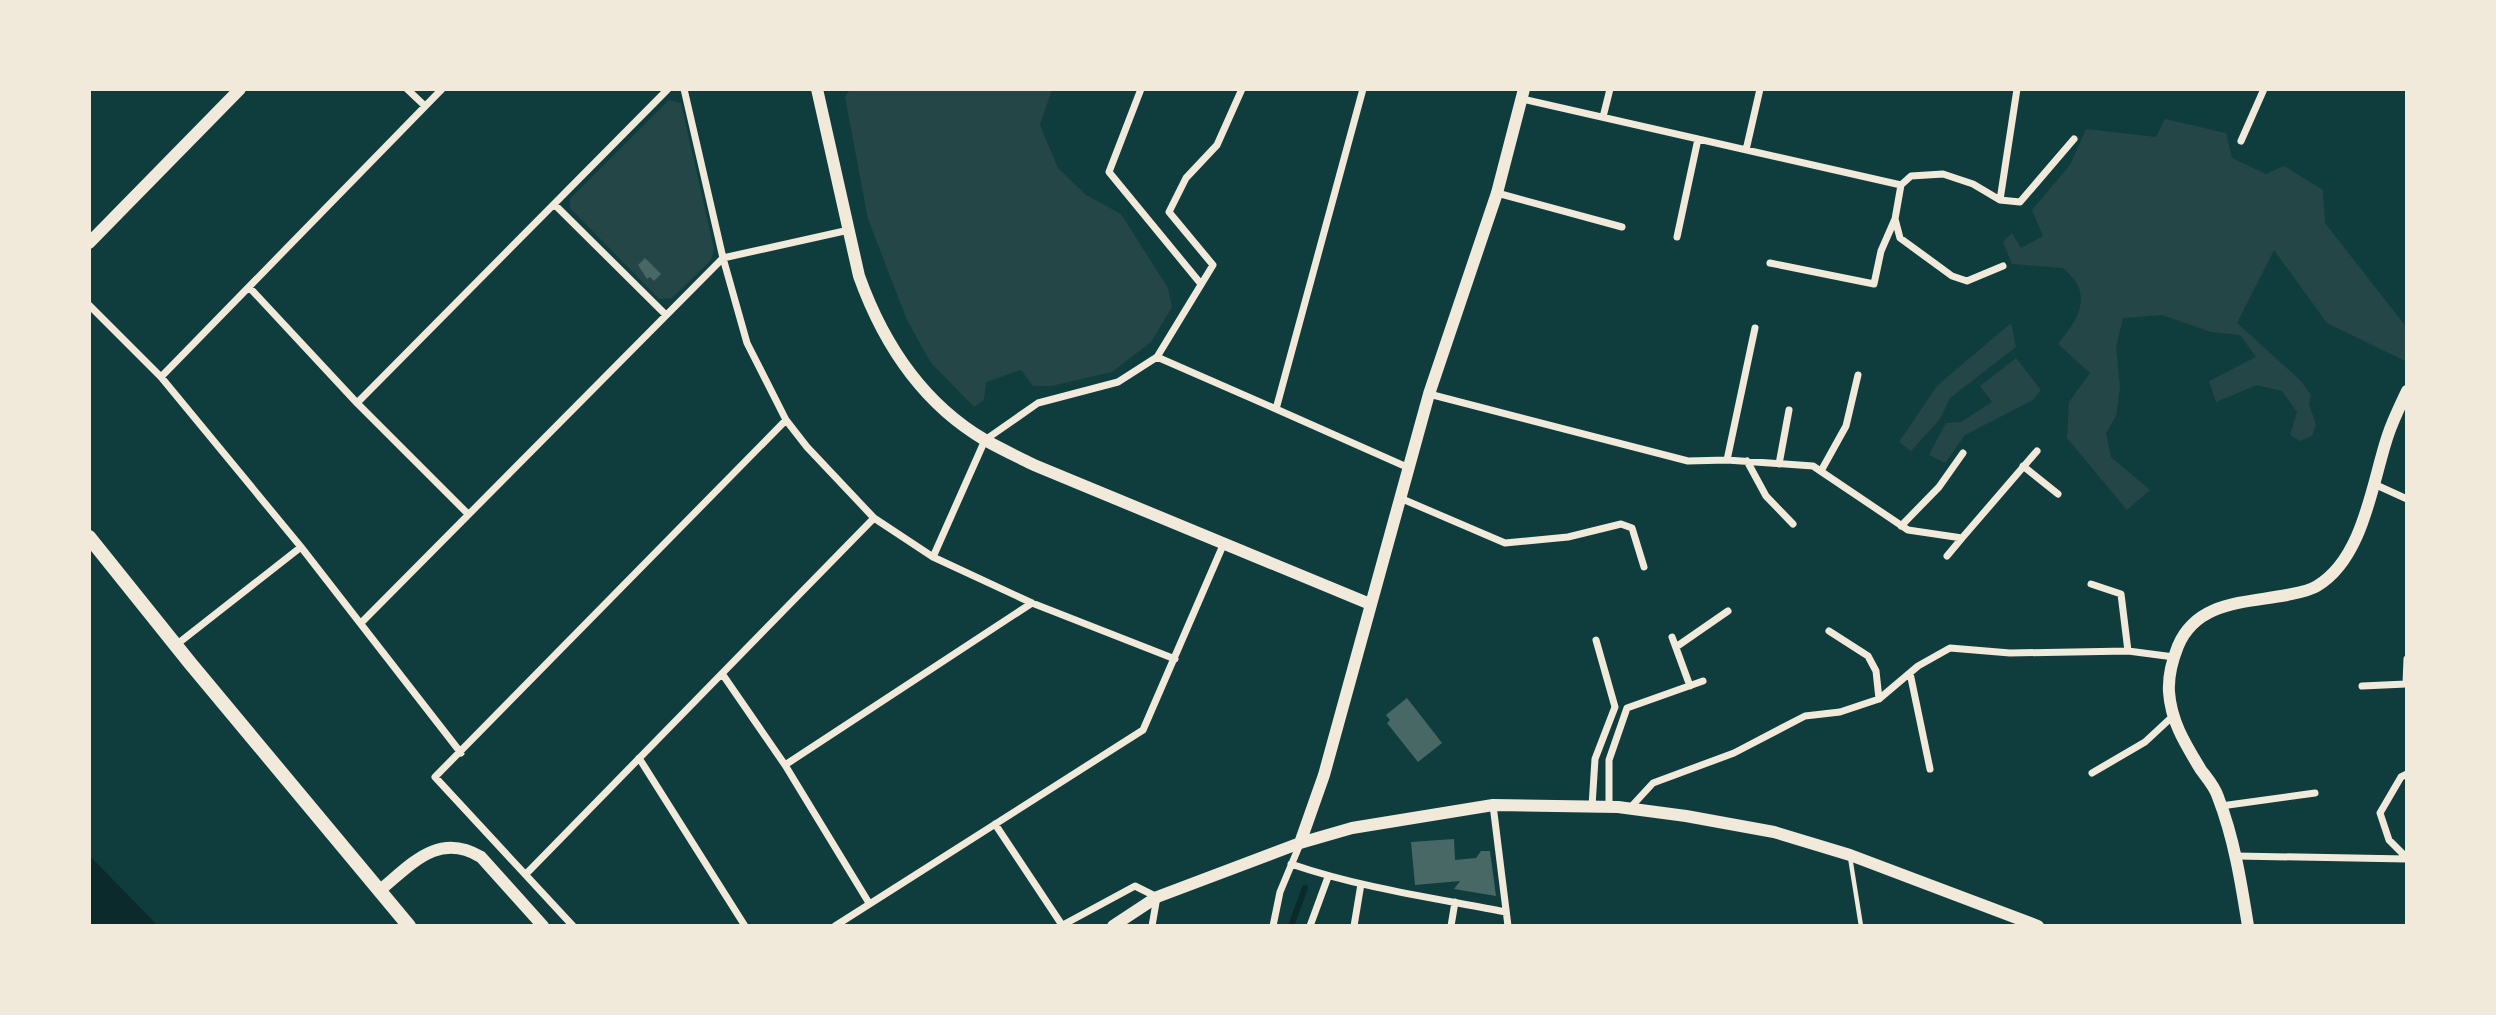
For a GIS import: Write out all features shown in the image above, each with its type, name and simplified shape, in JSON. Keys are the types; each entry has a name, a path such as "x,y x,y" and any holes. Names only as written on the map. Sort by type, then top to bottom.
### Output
{"main road":[{"path":"89,537 409,926"}],"street":[{"path":"89,243 240,89"},
{"path":"407,89 425,106"},
{"path":"161,377 442,89"},
{"path":"358,403 668,89"},
{"path":"684,89 723,258 747,343 786,420 807,447 874,518 933,557 1032,603 1175,659"},
{"path":"817,89 859,276 867,300 898,357 921,388 951,416 985,440 1034,465 1370,604"},
{"path":"1141,89 1109,172 1200,284"},
{"path":"933,557 985,440 1038,403 1118,382 1157,357 1213,265 1169,212 1186,178 1217,145 1242,89"},
{"path":"1276,409 1363,89"},
{"path":"1603,117 1610,89"},
{"path":"1746,150 1760,89"},
{"path":"2000,200 2017,89"},
{"path":"2241,141 2264,89"},
{"path":"1273,926 1280,892 1324,775 1429,394 1497,193 1523,94 1603,117 1901,185"},
{"path":"1677,237 1698,139"},
{"path":"1770,263 1874,284 1881,251 1895,219 1901,185 1911,176 1943,174 1973,184 2000,200 2020,202 2074,139"},
{"path":"1497,193 1622,227"},
{"path":"554,204 666,315"},
{"path":"1895,219 1900,237 1952,276 1967,281 2003,266"},
{"path":"361,623 723,258 850,230"},
{"path":"249,287 468,514"},
{"path":"89,305 161,377 301,547 461,752"},
{"path":"1727,460 1755,328"},
{"path":"1157,357 1409,468"},
{"path":"1821,471 1846,426 1858,375"},
{"path":"2248,926 2236,856 2217,794 2175,724 2169,694 2169,674 2174,657 2182,636 2195,620 2212,609 2299,592 2317,586 2333,573 2352,546 2388,434 2407,391"},
{"path":"1429,394 1688,461 1727,460 1814,466 1908,530 1962,538"},
{"path":"1779,464 1789,410"},
{"path":"573,926 527,873 435,777 786,420"},
{"path":"1947,556 2037,451"},
{"path":"1901,526 1939,486 1962,453"},
{"path":"1748,461 1766,496 1793,524"},
{"path":"2023,466 2058,495"},
{"path":"2374,484 2407,499"},
{"path":"1399,497 1506,543 1568,537 1620,524 1632,528 1644,568"},
{"path":"527,873 874,518"},
{"path":"835,926 1143,730 1224,543"},
{"path":"176,645 301,547"},
{"path":"2091,584 2121,594 2128,652"},
{"path":"785,765 1032,603"},
{"path":"1676,647 1728,611"},
{"path":"1829,631 1868,656 1876,671 1879,699"},
{"path":"1672,636 1690,686"},
{"path":"1592,806 1595,759 1615,706 1596,639"},
{"path":"1630,808 1653,783 1734,754 1805,716 1840,712 1879,699 1910,673 1950,649 2010,653 2128,652 2174,657"},
{"path":"2362,686 2406,684 2407,659"},
{"path":"1910,673 1930,769"},
{"path":"723,675 785,765 869,902"},
{"path":"1609,807 1609,760 1627,708 1703,681"},
{"path":"2092,773 2145,742 2173,716"},
{"path":"639,758 745,926"},
{"path":"2407,774 2400,777 2380,813 2389,840 2407,858"},
{"path":"2221,806 2315,793"},
{"path":"1493,805 1508,926"},
{"path":"1113,926 1157,897 1300,843 1352,828 1493,805 1630,808 1774,831 1850,855 2038,926"},
{"path":"995,824 1062,926 1135,886 1157,897"},
{"path":"379,891 428,852 444,846 470,850 492,868 543,926"},
{"path":"2236,856 2407,858"},
{"path":"1291,864 1328,877 1506,912"},
{"path":"1310,926 1328,877"},
{"path":"1353,926 1361,884"},
{"path":"1152,926 1157,897"},
{"path":"1451,926 1455,902"}],"lane":[{"path":"1850,855 1861,926"}],"shaded area":[{"path":"850,89 1052,89 1040,125 1058,168 1086,195 1121,214 1168,288 1172,307 1151,342 1112,372 1051,386 1033,386 1021,370 986,382 984,400 974,407 931,363 907,320 868,219 845,97"},
{"path":"669,100 681,103 714,249 711,260 672,298 659,299 570,208 570,199"},
{"path":"2165,119 2226,133 2232,158 2266,174 2284,166 2323,190 2325,223 2407,328 2407,358 2405,361 2327,323 2274,250 2237,323 2300,380 2311,395 2309,404 2316,425 2312,436 2300,441 2290,435 2297,412 2282,391 2257,385 2216,402 2209,381 2256,357 2240,335 2211,332 2162,315 2123,318 2116,347 2120,387 2116,416 2106,433 2111,457 2150,490 2127,510 2067,438 2069,402 2090,373 2058,344 2079,310 2081,294 2077,284 2063,268 2012,264 2003,242 2012,233 2021,248 2043,236 2032,210 2070,165 2086,129 2156,137"},
{"path":"2011,323 2016,347 1950,398 1940,419 1911,451 1899,442 1937,386"},
{"path":"2016,358 2041,390 2033,400 1965,435 1945,463 1929,455 1946,423 1961,422 1992,402 1980,386"},
{"path":"89,855 158,926 89,926"}],"building":[{"path":"645,258 661,274 654,281 650,277 647,279 638,265"},
{"path":"1407,698 1442,743 1418,762 1387,723 1390,720 1386,715"},
{"path":"1454,839 1455,860 1476,858 1481,851 1490,851 1496,896 1454,889 1460,881 1415,885 1411,842"}],"waterway":[{"path":"1291,926 1305,888"}]}
